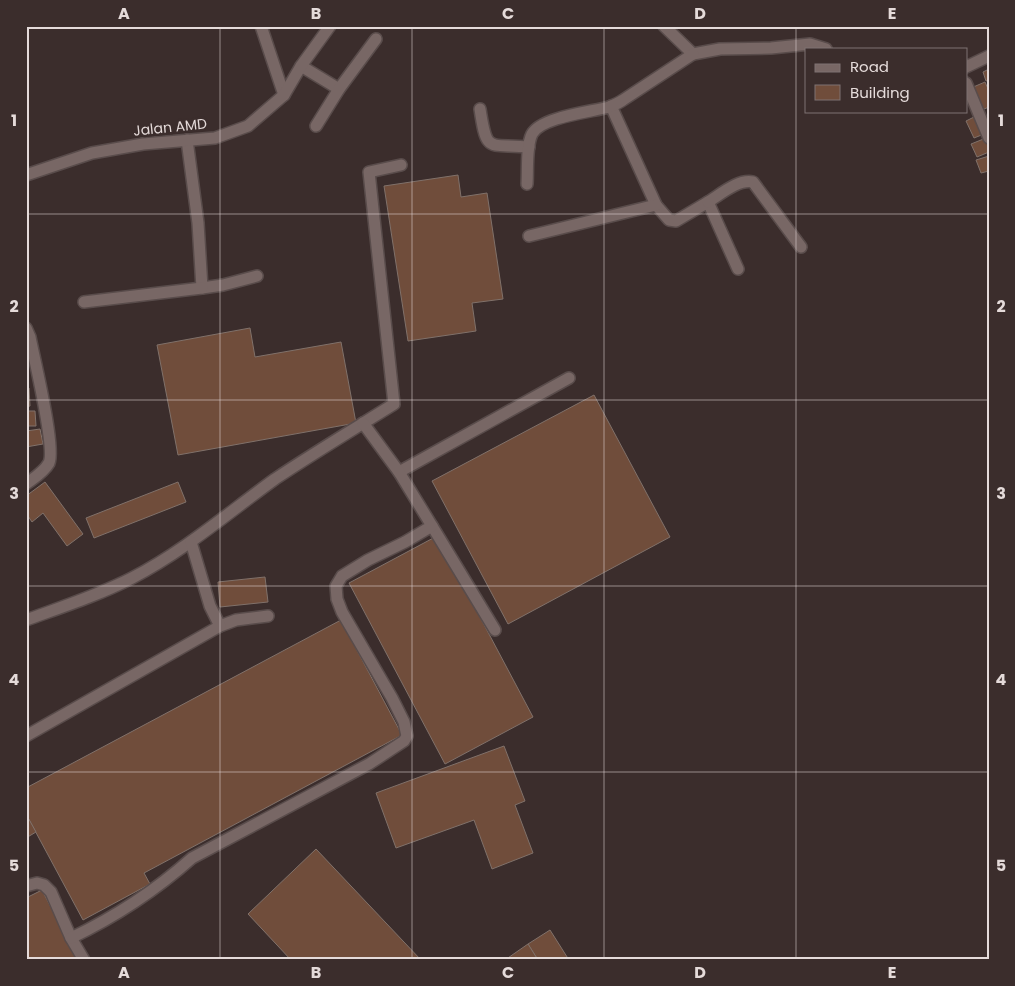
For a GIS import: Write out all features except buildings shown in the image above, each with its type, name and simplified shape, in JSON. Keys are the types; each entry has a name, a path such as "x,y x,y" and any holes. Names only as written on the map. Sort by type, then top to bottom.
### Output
{"street":[{"path":"261,26 284,94"},
{"name":"Jalan AMD","path":"26,175 92,152 143,144 215,138 248,126 284,94 301,66 330,26"},
{"path":"664,26 693,54"},
{"path":"316,126 339,89 376,39"},
{"path":"527,184 529,147 532,133 541,126 555,120 611,106 693,54 720,49 771,48 810,44 823,48"},
{"path":"968,65 989,56"},
{"path":"301,66 339,89"},
{"path":"968,88 989,138"},
{"path":"611,106 656,206 669,220 676,221 739,184 746,181 753,182 801,247"},
{"path":"480,109 486,140 493,146 529,147"},
{"path":"187,140 198,223 202,288"},
{"path":"26,620 66,606 130,579 191,542 276,479 394,404 369,172 401,165"},
{"path":"708,202 738,268"},
{"path":"530,236 656,206"},
{"path":"84,302 223,285 257,276"},
{"path":"26,328 30,337 50,441 50,461 38,476 26,484"},
{"path":"399,472 569,378"},
{"path":"363,423 399,472 495,630"},
{"path":"72,938 147,894 172,876 192,858 369,764 404,742 407,736 404,722 342,612 337,599 336,586 342,576 432,526"},
{"path":"191,542 207,598 220,626"},
{"path":"26,736 220,626 236,620 268,616"},
{"path":"26,886 37,883 44,885 51,892 84,960"}]}
